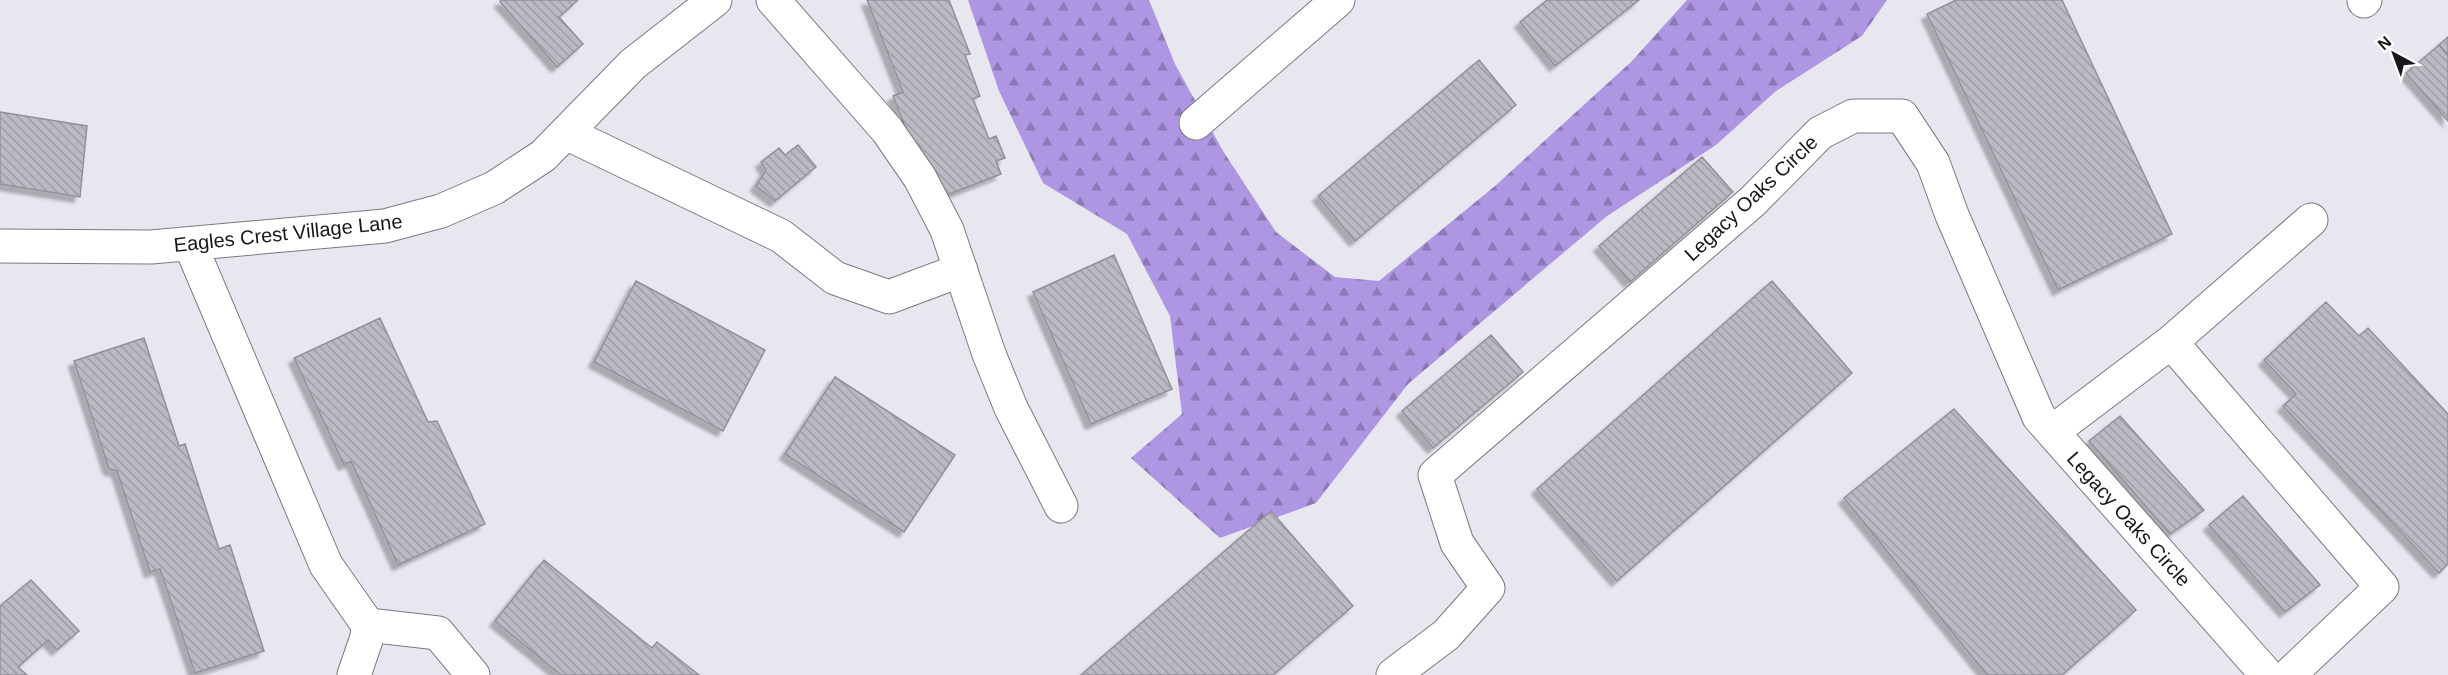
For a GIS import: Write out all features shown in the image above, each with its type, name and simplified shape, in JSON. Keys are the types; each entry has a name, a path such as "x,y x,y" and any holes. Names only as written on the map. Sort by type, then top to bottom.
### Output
{"street":[{"name":"Eagles Crest Village Lane","path":"0,246 151,248 385,226 441,211 494,188 543,156 633,64 715,0"},
{"path":"773,0 887,130 920,178 947,230 989,354 1011,408 1061,506"},
{"path":"1196,123 1338,0"},
{"name":"Legacy Oaks Circle","path":"1393,675 1446,635 1488,588 1457,543 1435,475 1753,201 1820,133 1853,116 1902,116 1933,163 1952,215 2039,417 2267,675"},
{"path":"566,133 781,236 835,278 889,297 961,270"},
{"path":"2052,432 2171,342 2311,220"},
{"path":"190,244 326,565 368,625 367,636 354,675"},
{"path":"2171,342 2382,587 2289,675"},
{"path":"368,625 438,633 473,675"}],"green space":[{"path":"968,0 1149,0 1175,64 1223,151 1276,232 1335,277 1379,281 1495,186 1631,62 1687,0 1887,0 1862,36 1776,91 1716,145 1607,216 1408,384 1316,503 1220,538 1131,458 1182,414 1170,316 1127,234 1043,183 999,91"}],"building":[{"path":"501,0 578,0 559,17 583,44 557,67 500,2"},
{"path":"867,0 949,0 970,54 965,55 980,96 973,99 989,139 996,136 1005,158 996,161 1001,174 934,200 893,96 903,92"},
{"path":"1547,0 1639,0 1555,66 1520,22"},
{"path":"1956,0 2062,0 2172,234 2058,290 1927,14"},
{"path":"2448,37 2448,56 2439,45"},
{"path":"2439,45 2448,56 2448,121 2406,73"},
{"path":"1479,60 1516,105 1355,241 1318,196"},
{"path":"0,112 87,126 80,197 0,184"},
{"path":"798,145 816,167 775,201 756,186 766,170 761,162 779,148 785,155"},
{"path":"1702,157 1733,192 1630,282 1599,246"},
{"path":"1114,255 1172,389 1091,424 1033,292"},
{"path":"636,281 765,350 723,431 594,362"},
{"path":"1772,281 1852,373 1617,581 1537,489"},
{"path":"2326,302 2359,336 2368,328 2448,414 2448,564 2439,573 2283,406 2296,394 2264,360"},
{"path":"380,318 428,422 437,421 485,524 398,565 351,461 344,465 294,358"},
{"path":"1491,335 1523,372 1433,448 1402,411"},
{"path":"144,338 179,446 185,444 219,549 230,545 264,651 195,673 160,569 150,572 117,471 109,469 74,361"},
{"path":"835,377 955,455 904,532 785,454"},
{"path":"1954,409 2136,610 2062,675 1987,675 1844,498"},
{"path":"2120,416 2204,510 2170,534 2089,441"},
{"path":"2243,496 2320,585 2285,612 2209,525"},
{"path":"1271,511 1353,606 1273,675 1081,675"},
{"path":"544,560 652,648 657,642 699,675 561,675 495,621"},
{"path":"31,580 79,631 57,650 48,640 18,667 27,675 0,675 0,606"}]}
